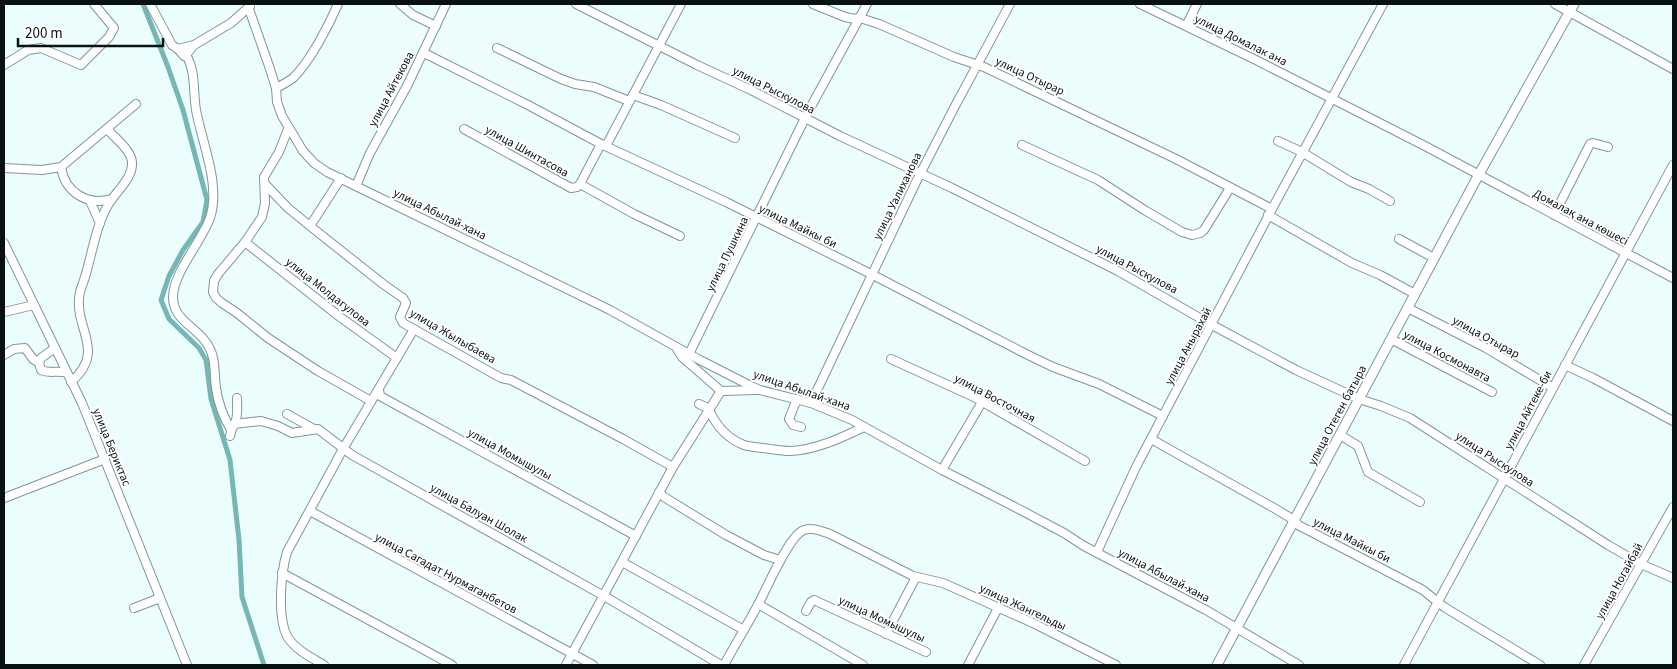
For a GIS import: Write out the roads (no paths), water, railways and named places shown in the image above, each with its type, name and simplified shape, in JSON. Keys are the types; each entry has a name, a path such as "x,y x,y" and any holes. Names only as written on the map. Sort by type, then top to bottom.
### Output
{"main road":[{"name":"улица Отеген батыра","path":"1217,665 1478,176 1572,8"}],"street":[{"path":"4,65 28,50 41,48 81,65 109,37 114,28 94,4"},
{"path":"150,4 167,38 184,56 186,55 192,68 197,112 212,176 212,204 209,219 178,278 173,294 173,302 180,318 204,338 210,348 214,364 216,389 232,430"},
{"path":"276,88 292,78 302,66 330,21 338,4"},
{"path":"400,4 413,15 436,26"},
{"name":"улица Айтекова","path":"356,186 379,135 424,53 446,4"},
{"name":"улица Рыскулова","path":"576,4 744,86 840,136 1142,283 1212,325 1296,370 1359,399 1410,418 1559,514 1641,564 1673,578"},
{"name":"улица Шинтасова","path":"464,129 568,187 574,188 580,184 631,98 681,4"},
{"name":"улица Отырар","path":"813,4 845,18 860,18 978,65 1176,158 1230,188 1352,263 1380,275 1415,294"},
{"name":"улица Пушкина","path":"689,354 806,118 867,4"},
{"name":"улица Уалиханова","path":"810,403 921,174 1010,4"},
{"name":"улица Домалак ана","path":"1140,4 1332,98 1478,176"},
{"path":"1186,26 1198,4"},
{"name":"улица Анырахай","path":"1096,552 1163,416 1302,152 1383,4"},
{"path":"1555,4 1572,8 1673,69"},
{"path":"178,49 194,45 231,23 250,5"},
{"name":"улица Абылай-хана","path":"250,5 254,28 276,88 279,108 288,129 314,164 610,310 689,354 760,390 833,411 1206,610 1299,665"},
{"path":"186,55 194,45"},
{"path":"497,48 575,84 594,87 661,105 735,138"},
{"name":"улица Майкы би","path":"424,53 528,104 603,145 871,274 1026,354 1053,367 1099,384 1163,416"},
{"path":"4,168 42,170 61,167 136,104"},
{"path":"71,382 86,364 88,355 88,345 79,308 80,294 100,223 112,199 129,176 132,167 130,154 107,129"},
{"path":"288,129 279,152 264,177 262,218 214,280 213,292 222,303 290,353 371,401"},
{"path":"1278,141 1302,152 1351,182 1369,189 1390,201"},
{"path":"1554,215 1590,144 1608,147"},
{"path":"1022,145 1098,180 1146,211 1182,232 1192,235 1200,234 1204,230 1230,188"},
{"name":"улица Айтеке-би","path":"1404,665 1673,166"},
{"path":"61,167 65,181 71,190 90,201 103,202 112,199"},
{"name":"Домалақ ана көшесі","path":"1478,176 1673,278"},
{"path":"310,226 341,178"},
{"name":"улица Жылыбаева","path":"265,184 282,202 310,226 383,284 404,298 406,303 401,320 501,378 520,385 673,467"},
{"name":"улица Шинтасова","path":"580,184 634,214 680,236"},
{"path":"90,201 100,223"},
{"path":"1399,240 1434,258"},
{"name":"улица Молдагулова","path":"245,242 340,317 397,358"},
{"name":"улица Бериктас","path":"4,243 82,403 187,665"},
{"path":"4,312 34,305"},
{"name":"улица Отырар","path":"1408,308 1486,348 1553,388"},
{"path":"324,665 294,644 288,637 283,617 281,594 282,573 287,552 371,401 414,329"},
{"name":"улица Космонавта","path":"1391,339 1492,392"},
{"path":"676,347 682,358 720,391 760,390"},
{"path":"4,355 14,349 25,348 33,359 39,363 41,370 67,373"},
{"path":"39,363 41,358 55,348"},
{"name":"улица Восточная","path":"891,359 982,402 1085,461"},
{"path":"1565,365 1673,421"},
{"name":"улица Момышулы","path":"379,390 380,396 636,536"},
{"path":"566,665 673,467 720,391"},
{"path":"232,430 238,411 237,398"},
{"path":"796,399 789,420 794,425 801,427"},
{"path":"942,470 982,402"},
{"path":"699,404 709,409 713,418 726,434 740,443 754,447 790,451 814,447 864,427"},
{"name":"улица Балуан Шолак","path":"287,414 314,429 318,428 344,449 723,665"},
{"path":"232,430 261,421 292,433 314,429"},
{"path":"1340,435 1358,446 1367,469 1372,474 1420,502"},
{"name":"улица Майкы би","path":"1151,439 1294,520 1298,525 1424,590 1444,607 1540,665"},
{"path":"4,498 105,459"},
{"path":"659,492 664,497 726,535 764,555 780,560"},
{"name":"улица Ногайбай","path":"1584,665 1673,507"},
{"name":"улица Сагадат Нурмаганбетов","path":"310,511 593,665"},
{"name":"улица Жангельды","path":"723,665 744,630 780,560 800,533 804,530 818,529 916,577 943,583 1068,640 1116,665"},
{"path":"622,562 744,630"},
{"path":"282,573 452,665"},
{"path":"886,634 916,577"},
{"path":"134,608 160,598"},
{"name":"улица Момышулы","path":"806,611 814,600 926,652"},
{"path":"758,604 864,665"},
{"path":"968,665 998,608"}],"waterway":[{"path":"143,4 183,110 207,200 203,222 183,250 169,276 161,300 169,319 199,348 206,360 211,399 230,460 239,540 242,597 264,665"}]}
